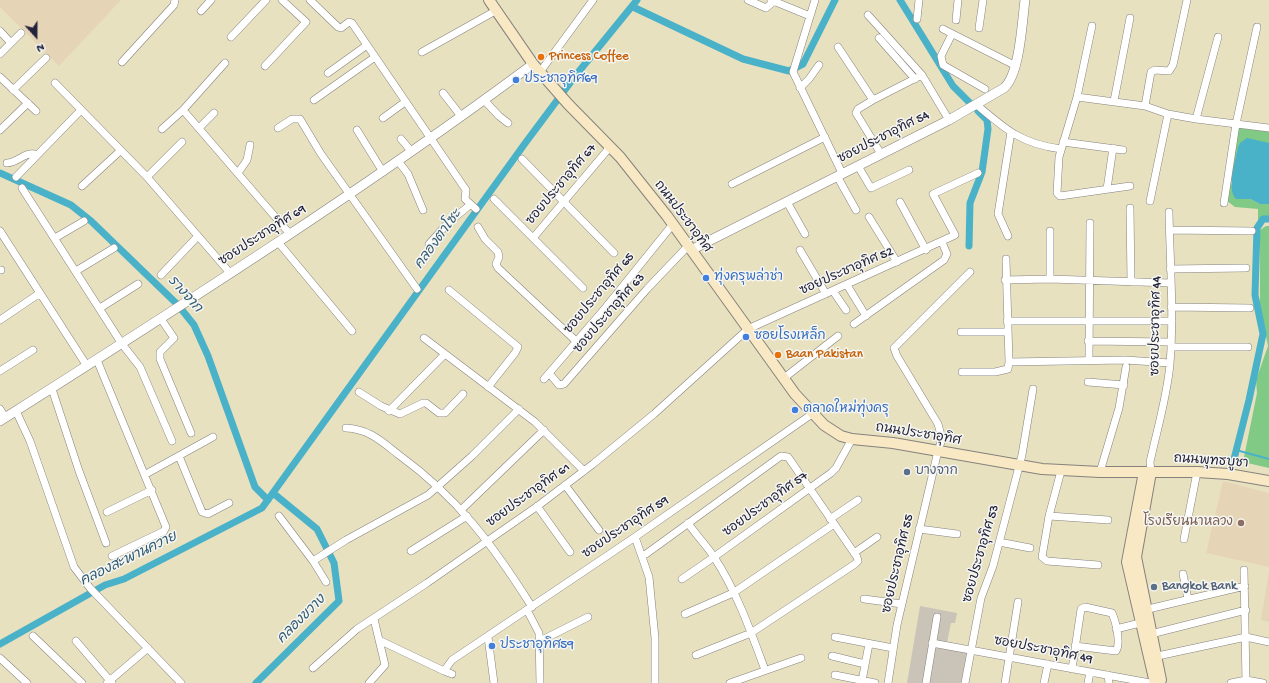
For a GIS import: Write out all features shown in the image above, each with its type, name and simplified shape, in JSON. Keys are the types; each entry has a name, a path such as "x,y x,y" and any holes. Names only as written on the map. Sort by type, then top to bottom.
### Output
{"main road":[{"name":"ถนนประชาอุทิศ","path":"489,0 533,64 556,91 632,172 673,224 784,378 812,414 833,432 852,439 938,451 1060,471 1100,472 1149,469"},
{"name":"ถนนพุทธบูชา","path":"1149,469 1228,474 1269,481"},
{"path":"1149,469 1128,557 1152,657 1162,683"},
{"path":"1144,621 1151,634 1155,683"}],"street":[{"path":"122,62 174,5 176,0"},
{"path":"200,11 211,0"},
{"path":"231,37 266,0"},
{"path":"266,66 306,22 282,0"},
{"path":"310,0 338,28 341,28 349,22 352,23 466,190 464,197 473,207 449,222 429,244"},
{"path":"540,72 593,0"},
{"path":"748,0 766,8 772,1 810,16"},
{"path":"816,0 793,69 800,88 825,137 856,210"},
{"path":"917,19 919,0"},
{"path":"956,20 958,0"},
{"path":"979,28 984,0"},
{"name":"ซอยประชาอุทิศ 54","path":"690,248 787,202 949,120 977,105 1009,84 1016,66 1025,0"},
{"path":"1145,106 1151,72 1155,70 1167,72 1171,70 1173,65 1187,0"},
{"path":"422,52 497,10"},
{"path":"868,15 922,75 949,120"},
{"path":"1114,101 1130,18"},
{"path":"1092,26 1077,97 1062,145 1056,189 1058,195 1130,186"},
{"path":"1224,203 1236,124 1257,27"},
{"path":"943,30 1016,66"},
{"path":"0,31 11,43"},
{"path":"0,54 21,33"},
{"path":"952,34 941,56 943,66 985,89"},
{"path":"1196,119 1218,37"},
{"path":"879,38 915,79"},
{"path":"328,73 367,45"},
{"path":"838,47 874,100"},
{"path":"314,100 375,57"},
{"path":"13,90 46,58"},
{"path":"162,129 183,110 225,63"},
{"name":"ซอยประชาอุทิศ 69","path":"3,419 161,319 349,195 533,64"},
{"path":"800,88 809,79 819,65"},
{"path":"881,154 856,113 858,109 922,75"},
{"path":"1,80 36,111"},
{"path":"55,83 147,177 230,274"},
{"path":"443,93 461,116"},
{"path":"1077,97 1145,106 1168,114 1196,119 1269,127"},
{"path":"484,100 493,111 508,123"},
{"path":"383,118 405,102"},
{"path":"0,130 28,103"},
{"path":"977,105 1011,132 1031,143 1113,148 1123,150"},
{"path":"16,177 81,110"},
{"path":"183,110 290,234"},
{"path":"199,128 214,112"},
{"path":"1150,201 1168,114"},
{"path":"278,128 292,119 300,119 321,154 349,195 417,289"},
{"path":"357,130 383,172"},
{"path":"1008,236 998,214 1011,132"},
{"path":"732,184 825,137"},
{"path":"401,139 411,151"},
{"path":"147,177 182,142"},
{"path":"238,173 247,160 250,145"},
{"name":"ซอยประชาอุทิศ 67","path":"533,238 610,147"},
{"path":"1107,189 1113,148"},
{"path":"82,186 120,151"},
{"path":"7,163 14,162 32,153 37,155"},
{"path":"522,159 564,200 614,253"},
{"path":"398,161 408,174 424,210"},
{"path":"858,166 871,188 908,170"},
{"name":"ซอยประชาอุทิศ 52","path":"748,329 926,250 955,235 933,194 978,173"},
{"path":"22,188 122,344 140,367 172,441"},
{"path":"494,199 583,288"},
{"path":"787,202 804,234"},
{"path":"900,202 926,250"},
{"path":"1130,208 1131,282"},
{"name":"ซอยประชาอุทิศ 44","path":"1149,469 1168,382 1170,363 1172,321 1169,212"},
{"path":"869,217 897,262"},
{"path":"55,238 84,221"},
{"path":"1088,360 1090,223"},
{"name":"ซอยประชาอุทิศ 65","path":"546,376 606,307 673,224"},
{"path":"478,227 485,239 498,252 499,257 496,264 498,268 576,341"},
{"path":"1169,230 1252,231"},
{"path":"0,231 87,366"},
{"path":"1050,231 1050,279"},
{"path":"161,275 198,236"},
{"path":"278,242 352,331"},
{"path":"854,324 944,260 947,254 942,242"},
{"path":"76,272 114,248"},
{"name":"ซอยประชาอุทิศ 63","path":"546,376 560,385 564,384 647,289 690,248"},
{"path":"800,250 830,293 846,310"},
{"path":"962,372 1003,372 1008,369 1006,259"},
{"path":"1170,268 1246,268"},
{"name":"ซอยประชาอุทิศ 55","path":"888,683 902,604 942,439 938,424 897,356 894,348 970,272"},
{"path":"1006,280 1050,279 1170,283"},
{"path":"100,308 138,284"},
{"path":"847,285 866,316"},
{"path":"449,290 518,347 488,387"},
{"path":"0,320 40,293"},
{"path":"1171,307 1250,308"},
{"path":"161,319 174,338 160,352 160,360 191,433"},
{"path":"1007,321 1172,321"},
{"name":"ซอยประชาอุทิศ 61","path":"313,668 357,629 374,619 537,506 584,471 654,414 748,329"},
{"path":"961,332 1007,332"},
{"path":"784,378 838,336"},
{"path":"424,338 444,355 519,409 544,430 584,471"},
{"path":"1088,341 1248,346"},
{"path":"0,371 33,350"},
{"path":"389,411 444,355"},
{"path":"97,360 146,474 166,529 112,556"},
{"path":"1009,362 1126,360 1170,363"},
{"path":"1100,472 1124,385 1126,368"},
{"path":"1088,382 1124,385"},
{"path":"52,389 79,471 106,543"},
{"name":"ซอยประชาอุทิศ 53","path":"965,683 982,598 999,542 1023,448 1033,389"},
{"path":"359,392 389,411 400,414 419,404 426,403 439,413 445,413 463,394"},
{"path":"0,409 3,419"},
{"path":"313,561 322,554 428,495 519,409"},
{"path":"16,411 30,441 71,562 90,588 181,683"},
{"name":"ซอยประชาอุทิศ 59","path":"444,671 452,660 635,537 812,414"},
{"path":"346,428 365,431 423,472 462,509 488,540 530,608 540,641 540,683"},
{"path":"462,509 544,430"},
{"path":"146,474 213,437"},
{"name":"ซอยประชาอุทิศ 57","path":"682,579 834,471 852,439"},
{"path":"179,456 202,512 208,514 229,503"},
{"path":"646,554 781,456 788,458 858,561 751,633 696,655"},
{"path":"1060,471 1049,516 1043,559 1049,561 1098,565"},
{"path":"1184,539 1197,472"},
{"path":"565,485 599,530"},
{"path":"107,512 152,490"},
{"path":"685,614 733,593 832,521 858,500"},
{"path":"537,506 570,552"},
{"path":"279,516 313,561 326,582"},
{"path":"411,551 467,516"},
{"path":"1049,516 1108,520"},
{"path":"688,523 714,557 733,593 751,633 764,670"},
{"path":"920,529 956,534"},
{"path":"635,537 649,577 655,638 655,683"},
{"path":"854,553 877,537"},
{"path":"999,542 1030,548"},
{"path":"1244,570 1246,610 1246,682"},
{"path":"1183,574 1188,599"},
{"path":"1142,611 1245,586"},
{"path":"864,599 902,604"},
{"path":"1005,683 1018,602"},
{"path":"1072,669 1075,646 1080,611 1084,607 1112,613 1118,646 1116,652 1075,646"},
{"path":"1151,634 1246,610"},
{"path":"540,641 588,617"},
{"path":"926,683 937,617"},
{"path":"369,683 386,665 381,641 374,619"},
{"path":"1116,629 1144,621"},
{"path":"33,636 82,683"},
{"path":"488,636 494,683"},
{"path":"835,637 893,648"},
{"path":"1152,657 1246,637 1269,642"},
{"path":"381,641 452,674"},
{"path":"76,642 110,682 148,648"},
{"name":"ซอยประชาอุทิศ 49","path":"932,643 1150,683"},
{"path":"862,681 869,644"},
{"path":"832,656 865,664"},
{"path":"0,658 27,683"},
{"path":"730,683 801,658"},
{"path":"1044,683 1048,664"},
{"path":"1088,683 1090,672"},
{"path":"835,675 875,683"},
{"path":"1108,675 1109,683"},
{"path":"1232,683 1263,683"}],"shaded area":[{"path":"0,0 121,0 59,66 0,7"},
{"name":"โรงเรียนนาหลวง","path":"1223,481 1269,493 1269,567 1206,553"},
{"path":"1269,571 1269,622 1261,620"},
{"path":"920,606 957,613 955,623 951,623 946,648 968,653 963,683 907,683"}],"green space":[{"path":"1241,127 1269,131 1269,143 1240,143 1231,183 1236,198 1250,199 1260,204 1269,204 1269,216 1258,220 1258,209 1235,207 1227,201 1238,129"},
{"path":"1266,226 1269,226 1269,468 1243,462 1257,393 1256,380 1268,346 1260,308 1260,230"}],"water":[{"path":"1247,138 1269,143 1269,204 1260,204 1250,199 1236,199 1233,194 1232,181 1238,147 1240,143"}],"waterway":[{"name":"คลองตาโซะ","path":"0,644 105,585 124,579 262,508 526,142 576,75 637,0"},
{"path":"633,7 743,59 789,71 803,64 835,0"},
{"path":"900,0 953,86 970,103"},
{"path":"969,246 970,203 982,172 988,129 987,120 978,111"},
{"name":"รางจาก","path":"0,173 71,205 91,221 178,305 194,325 208,356 255,487 268,500"},
{"path":"1234,459 1249,400 1263,334 1255,295 1257,228 1263,219 1269,219"},
{"path":"1236,450 1269,459"},
{"name":"คลองขวาง","path":"256,683 339,601 334,563 317,529 273,493"}],"place":[{"name":"Princess Coffee","path":"541,57"},
{"name":"ประชาอุทิศ69","path":"516,80"},
{"name":"ทุ่งครุพล่าช่า","path":"706,278"},
{"name":"ซอยโรงเหล็ก","path":"746,337"},
{"name":"Baan Pakistan","path":"778,355"},
{"name":"ตลาดใหม่ทุ่งครุ","path":"795,410"},
{"name":"บางจาก","path":"907,472"},
{"name":"โรงเรียนนาหลวง","path":"1241,523"},
{"name":"Bangkok Bank","path":"1154,587"},
{"name":"ประชาอุทิศ59","path":"492,646"}],"water label":[{"name":"คลองสะพานควาย","path":"129,560"}]}
